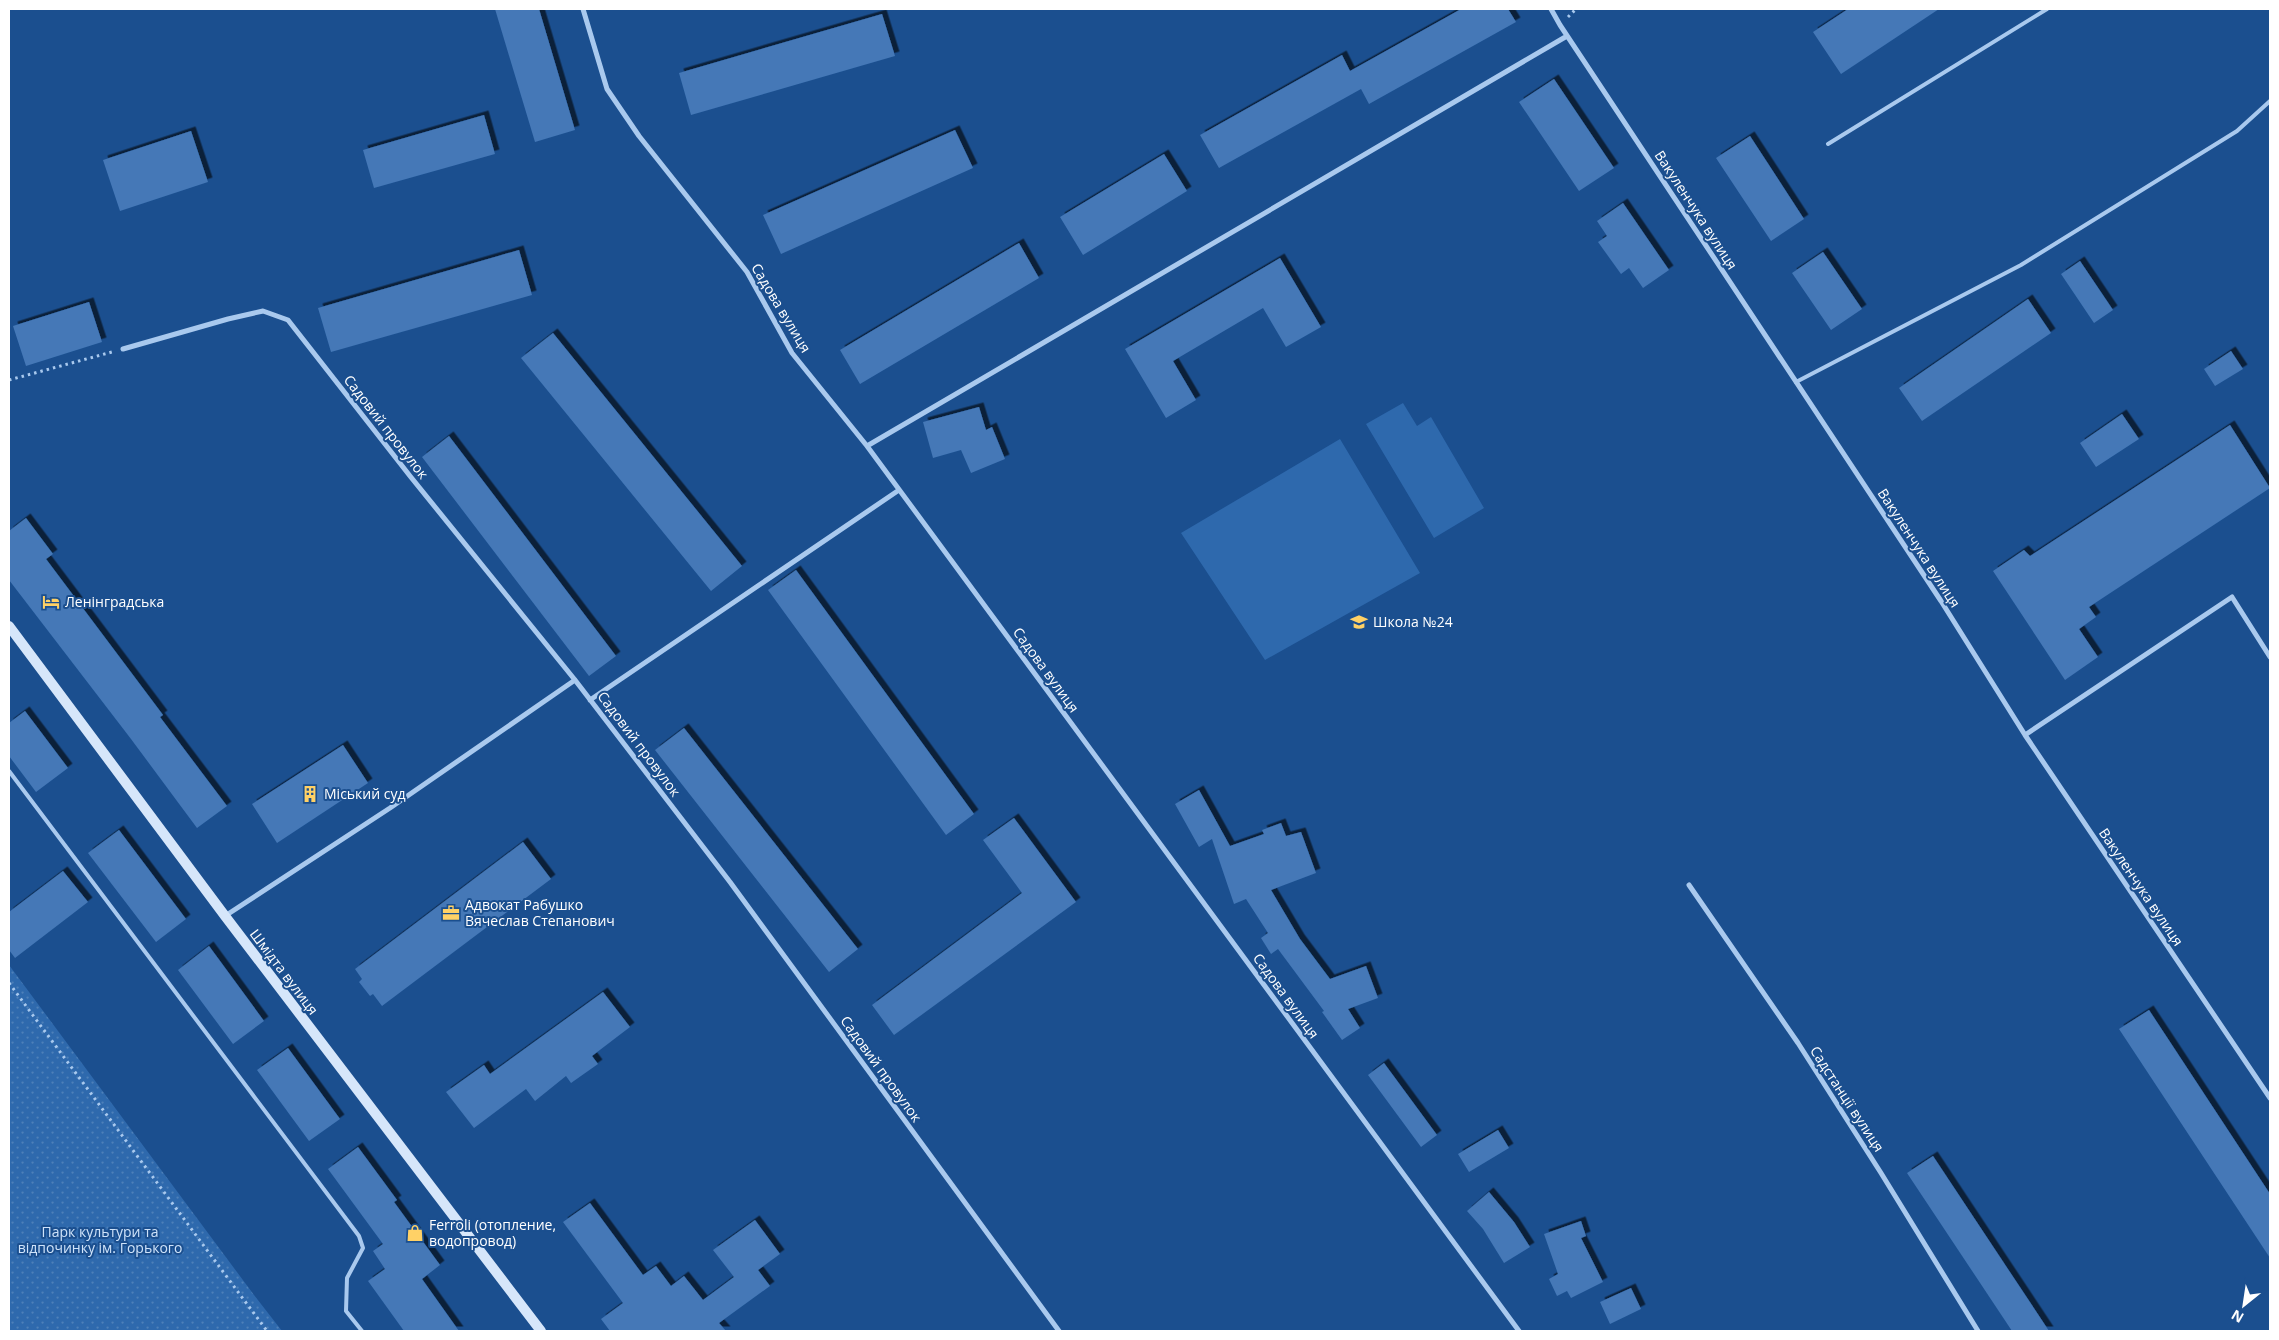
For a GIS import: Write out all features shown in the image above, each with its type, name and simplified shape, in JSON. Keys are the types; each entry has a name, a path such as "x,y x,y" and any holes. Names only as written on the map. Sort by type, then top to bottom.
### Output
{"street":[{"name":"Садова вулиця","path":"583,9 607,89 638,136 747,272 792,353 867,446 1519,1331"},
{"name":"Вакуленчука вулиця","path":"1552,9 1935,592 2025,736 2270,1098"},
{"path":"867,446 1568,36"},
{"name":"Садовий провулок","path":"123,349 263,311 288,320 410,476 575,680 730,882 1059,1331"},
{"path":"590,700 899,490"},
{"path":"2025,736 2232,597 2270,657"},
{"name":"Шмідта вулиця","path":"9,626 225,916 541,1331"},
{"path":"225,916 390,808 575,680"},
{"name":"Садстанції вулиця","path":"1689,886 1798,1043 1978,1331"}],"lane":[{"path":"1828,144 2047,9"},
{"path":"1796,382 2021,265 2237,131 2270,101"},
{"path":"9,772 359,1236 363,1248 347,1278 346,1312 362,1331"}],"path":[{"path":"9,380 123,349"},
{"path":"9,983 267,1331"}],"green space":[{"path":"1403,403 1417,426 1431,417 1484,508 1434,538 1366,424"},
{"path":"1340,439 1420,573 1265,660 1181,533"},
{"name":"Парк культури та відпочинку ім. Горького","path":"9,965 254,1295 282,1331 9,1331"}],"building":[{"path":"495,9 539,9 575,130 535,142"},
{"path":"1461,9 1508,9 1516,22 1369,104 1361,89 1219,168 1200,135 1342,55 1350,71"},
{"path":"1848,9 1939,9 1841,74 1813,32"},
{"path":"882,14 895,56 691,115 679,73"},
{"path":"1554,79 1614,168 1579,191 1519,102"},
{"path":"484,115 495,154 374,188 363,150"},
{"path":"955,130 973,168 781,254 763,215"},
{"path":"191,131 208,182 120,211 103,160"},
{"path":"1750,136 1804,219 1771,241 1716,158"},
{"path":"1164,154 1187,191 1083,255 1060,217"},
{"path":"1623,203 1669,270 1643,288 1629,268 1621,274 1598,242 1607,236 1597,221"},
{"path":"1019,243 1039,278 860,384 840,350"},
{"path":"519,250 532,295 331,352 318,308"},
{"path":"1823,252 1862,309 1831,330 1792,273"},
{"path":"1280,258 1321,327 1286,347 1263,308 1173,361 1196,400 1166,418 1125,349"},
{"path":"2080,261 2113,310 2094,323 2061,274"},
{"path":"2028,299 2051,333 1922,421 1899,388"},
{"path":"89,302 102,342 26,366 13,326"},
{"path":"553,333 742,566 711,591 521,358"},
{"path":"2231,351 2243,369 2215,386 2204,369"},
{"path":"979,407 986,430 992,427 1005,459 971,473 961,450 933,458 923,422"},
{"path":"2122,414 2139,439 2096,467 2080,443"},
{"path":"2230,425 2270,488 2089,607 2096,617 2079,629 2098,657 2065,680 1993,571 2024,550 2030,556"},
{"path":"449,436 616,656 589,676 422,457"},
{"path":"26,518 53,554 46,559 163,715 160,717 227,806 197,828 9,580 9,531"},
{"path":"796,570 974,814 946,835 768,590"},
{"path":"25,711 68,768 36,792 9,756 9,723"},
{"path":"684,728 858,949 829,972 655,750"},
{"name":"Міський суд","path":"343,745 368,783 277,843 252,804"},
{"path":"1199,790 1230,846 1264,834 1262,830 1281,823 1286,836 1301,832 1316,873 1271,890 1300,939 1330,979 1366,966 1378,998 1348,1009 1360,1028 1342,1040 1322,1012 1324,1011 1278,949 1271,954 1261,938 1268,933 1246,899 1234,904 1212,839 1199,847 1175,804"},
{"path":"1014,818 1076,902 894,1035 872,1005 1022,893 983,840"},
{"path":"119,830 186,919 156,942 88,853"},
{"path":"523,842 551,879 382,1006 373,994 370,996 359,982 362,979 355,969"},
{"path":"63,871 88,902 15,958 9,950 9,912"},
{"path":"209,946 264,1021 233,1044 178,970"},
{"path":"603,992 630,1027 592,1056 598,1064 571,1083 566,1076 535,1101 526,1089 474,1128 446,1092 484,1065 490,1074"},
{"path":"2149,1010 2270,1194 2270,1258 2119,1029"},
{"path":"288,1048 340,1119 309,1141 257,1070"},
{"path":"1384,1063 1437,1135 1421,1147 1368,1075"},
{"path":"1498,1130 1509,1148 1469,1172 1458,1154"},
{"path":"358,1147 397,1200 394,1202 440,1265 422,1279 459,1331 404,1331 368,1281 385,1269 373,1251 383,1244 328,1169"},
{"path":"1933,1156 2049,1331 2012,1331 1907,1173"},
{"path":"1489,1192 1514,1222 1530,1247 1504,1263 1483,1229 1467,1211"},
{"path":"590,1203 643,1275 656,1266 671,1286 684,1276 703,1300 734,1277 713,1250 755,1220 780,1254 758,1270 770,1286 719,1323 726,1331 610,1331 601,1319 623,1303 563,1222"},
{"path":"1581,1221 1586,1236 1581,1238 1603,1282 1571,1298 1567,1291 1557,1296 1549,1279 1558,1274 1544,1234"},
{"path":"1631,1288 1641,1309 1610,1324 1600,1302"}],"place":[{"name":"Ленінградська","path":"51,602"},
{"name":"Школа №24","path":"1359,622"},
{"name":"Міський суд","path":"310,794"},
{"name":"Адвокат Рабушко Вячеслав Степанович","path":"451,913"},
{"name":"Ferroli (отопление, водопровод)","path":"415,1233"}]}
